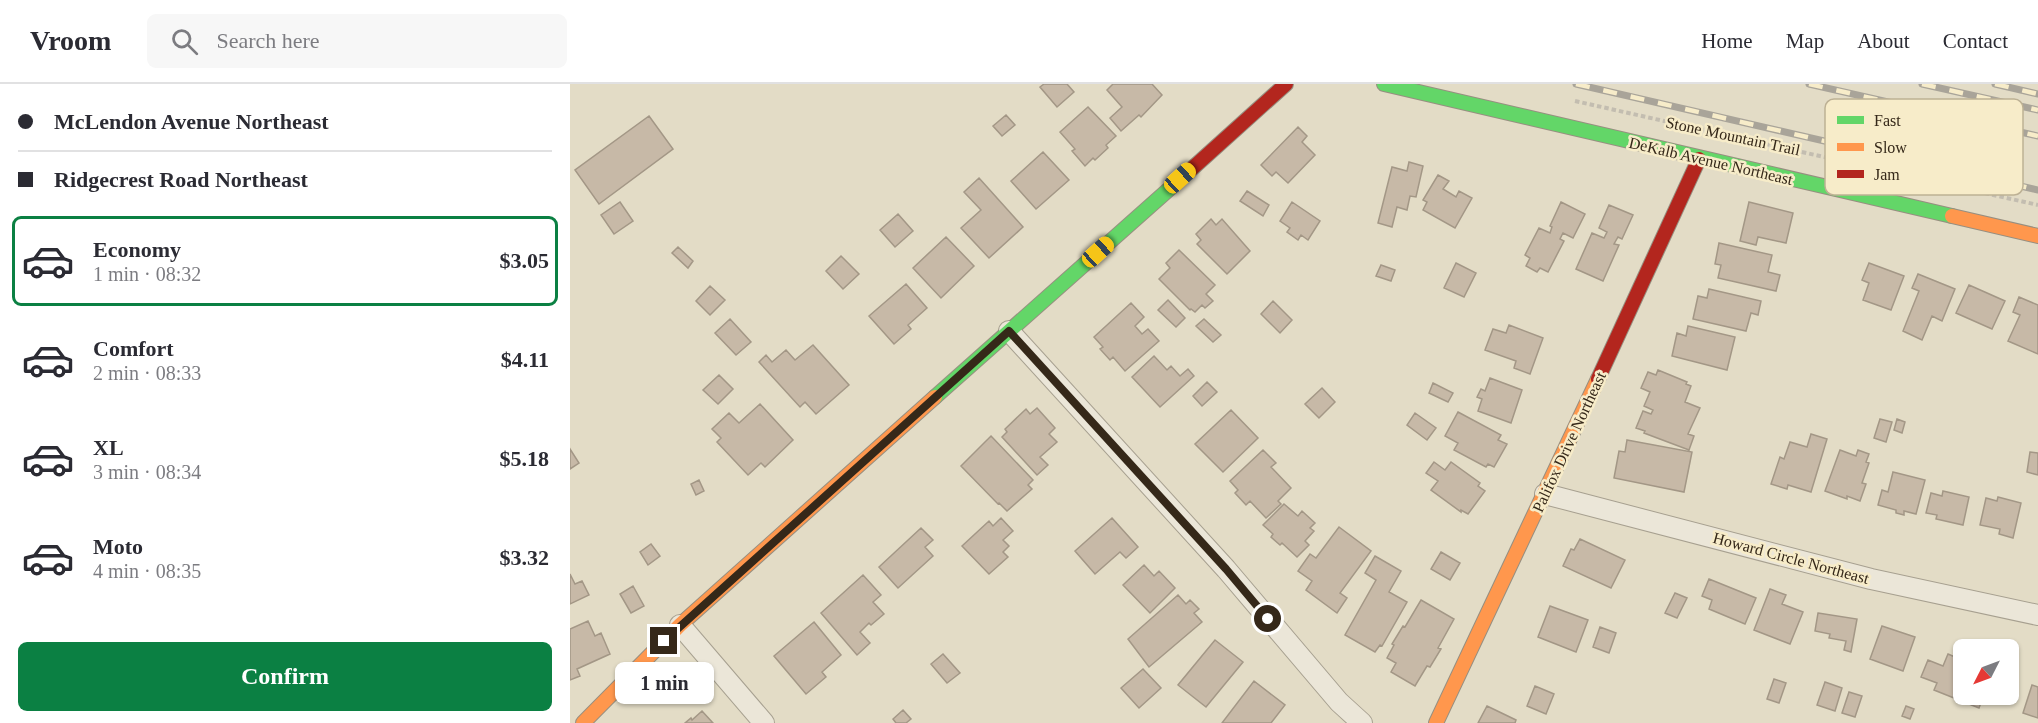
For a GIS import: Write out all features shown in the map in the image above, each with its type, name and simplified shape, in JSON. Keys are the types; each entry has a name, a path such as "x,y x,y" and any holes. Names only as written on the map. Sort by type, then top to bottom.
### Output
{"street":[{"path":"583,723 680,625 1286,84"},
{"name":"DeKalb Avenue Northeast","path":"1384,84 1825,188"},
{"name":"Palifox Drive Northeast","path":"1436,723 1545,494 1699,159"},
{"name":"DeKalb Avenue Northeast","path":"1857,195 2038,236"},
{"path":"1009,331 1226,569 1339,702 1362,723"},
{"name":"Howard Circle Northeast","path":"1545,494 1871,579 2038,615"},
{"path":"680,625 764,723"}],"path":[{"name":"Stone Mountain Trail","path":"1572,101 1825,157"},
{"name":"Stone Mountain Trail","path":"1993,195 2038,205"}],"building":[{"path":"1044,84 1067,84 1074,92 1057,107 1040,87"},
{"path":"1113,84 1152,84 1162,95 1141,117 1139,115 1121,131 1110,118 1122,107 1107,90"},
{"path":"1088,107 1116,136 1106,145 1108,148 1085,166 1072,151 1075,149 1060,132"},
{"path":"1006,115 1015,125 1002,136 993,126"},
{"path":"649,116 673,149 599,204 575,170"},
{"path":"1298,127 1307,136 1302,142 1315,155 1288,183 1276,172 1272,176 1261,165"},
{"path":"1043,152 1069,180 1036,209 1011,181"},
{"path":"1409,162 1423,166 1416,197 1410,196 1407,210 1397,207 1392,227 1378,223 1392,167 1407,171"},
{"path":"1438,175 1449,181 1443,189 1456,197 1459,191 1472,198 1455,228 1423,210 1427,202 1423,200"},
{"path":"979,178 1023,227 989,258 961,228 981,210 964,192"},
{"path":"1247,191 1269,205 1263,216 1240,201"},
{"path":"620,202 633,221 614,234 601,215"},
{"path":"1292,202 1320,221 1308,240 1301,235 1298,240 1287,232 1290,228 1280,221"},
{"path":"1561,202 1585,214 1573,238 1563,233 1560,239 1564,241 1548,272 1540,268 1537,272 1526,266 1530,258 1525,255 1539,228 1550,233 1552,227 1550,226"},
{"path":"1749,202 1793,213 1786,243 1758,237 1756,245 1740,241"},
{"path":"1609,205 1633,215 1622,239 1618,237 1614,244 1619,245 1603,281 1576,269 1592,233 1604,238 1607,232 1599,228"},
{"path":"898,214 913,231 895,247 880,230"},
{"path":"1211,219 1216,225 1222,219 1250,251 1227,274 1197,244 1201,240 1196,234"},
{"path":"946,237 974,266 941,298 913,268"},
{"path":"1719,243 1772,255 1768,272 1780,275 1776,291 1718,278 1721,265 1715,264"},
{"path":"678,247 693,261 688,268 672,253"},
{"path":"1179,250 1215,285 1206,294 1213,301 1205,308 1202,305 1195,312 1190,310 1159,279 1170,268 1166,263"},
{"path":"841,256 859,274 843,289 826,271"},
{"path":"1456,263 1476,273 1464,297 1444,288"},
{"path":"1869,263 1904,276 1891,310 1863,300 1869,283 1862,280"},
{"path":"1381,265 1395,270 1391,281 1376,276"},
{"path":"1918,274 1955,289 1942,321 1932,316 1922,340 1903,331 1919,291 1912,288"},
{"path":"906,284 927,308 908,325 911,329 894,344 869,316"},
{"path":"1969,285 2005,301 1992,329 1956,313"},
{"path":"710,286 725,300 710,315 696,301"},
{"path":"1709,289 1761,301 1758,315 1751,313 1746,331 1693,319 1698,296 1707,298"},
{"path":"2019,297 2038,305 2038,354 2008,341 2020,315 2013,312"},
{"path":"1168,300 1185,318 1176,327 1158,310"},
{"path":"1273,301 1292,320 1280,333 1261,314"},
{"path":"1131,303 1144,317 1135,326 1142,334 1148,329 1159,341 1125,371 1113,357 1110,360 1100,349 1103,347 1094,337"},
{"path":"730,319 751,342 736,355 715,333"},
{"path":"1204,319 1221,335 1213,342 1196,326"},
{"path":"1509,325 1543,338 1530,374 1514,368 1516,361 1485,350 1493,329 1506,333"},
{"path":"1688,326 1735,337 1727,370 1672,356 1677,333 1686,336"},
{"path":"813,345 849,385 816,414 805,402 800,407 759,362 766,355 772,362 786,350 795,360"},
{"path":"1154,356 1167,370 1171,366 1180,376 1188,369 1194,376 1160,407 1132,377"},
{"path":"1658,370 1687,382 1686,384 1691,386 1685,402 1700,408 1688,434 1694,436 1689,450 1636,428 1643,411 1651,414 1653,410 1644,406 1650,392 1641,388 1648,372 1656,375"},
{"path":"719,375 733,389 718,404 703,390"},
{"path":"1490,378 1522,390 1511,423 1478,411 1482,399 1477,397 1481,389 1485,391"},
{"path":"1207,382 1217,392 1202,406 1193,396"},
{"path":"1433,383 1453,393 1448,402 1429,393"},
{"path":"1322,388 1335,402 1319,418 1305,404"},
{"path":"760,404 793,440 765,467 761,463 748,475 717,442 721,438 712,429 729,413 739,423"},
{"path":"1037,408 1055,428 1049,434 1057,442 1040,457 1048,465 1037,475 1002,437 1007,432 1005,429 1026,409 1030,414"},
{"path":"1231,410 1258,438 1223,472 1195,444"},
{"path":"1458,412 1501,435 1498,440 1507,444 1494,467 1488,464 1486,467 1454,450 1458,443 1445,436"},
{"path":"1415,413 1436,428 1427,440 1407,425"},
{"path":"1880,419 1892,422 1886,442 1874,438"},
{"path":"1897,419 1905,422 1902,433 1894,430"},
{"path":"1811,434 1827,439 1811,492 1788,485 1787,489 1771,484 1780,457 1784,459 1790,442 1807,447"},
{"path":"991,436 1033,480 1028,485 1032,489 1007,511 961,466"},
{"path":"1627,440 1692,452 1684,492 1614,478 1619,451 1625,452"},
{"path":"570,449 579,463 570,469"},
{"path":"1263,450 1276,463 1271,467 1291,488 1278,501 1281,504 1266,518 1250,501 1246,505 1235,493 1238,490 1230,481"},
{"path":"1840,450 1856,456 1858,450 1869,454 1866,462 1869,463 1862,483 1866,484 1860,501 1825,491"},
{"path":"2030,452 2038,453 2038,475 2027,472"},
{"path":"1434,462 1445,470 1451,462 1480,483 1478,486 1485,491 1468,514 1461,510 1461,512 1431,490 1438,481 1426,473"},
{"path":"1893,472 1925,480 1916,514 1904,511 1904,515 1878,505 1882,490 1888,492"},
{"path":"699,480 704,491 696,495 691,484"},
{"path":"1943,491 1969,497 1963,525 1936,519 1937,515 1926,513 1931,493 1942,496"},
{"path":"1998,497 2021,503 2013,538 1999,534 2000,529 1980,525 1986,498 1997,501"},
{"path":"1284,504 1298,516 1302,511 1315,523 1310,528 1314,531 1305,541 1309,545 1297,557 1282,543 1280,545 1271,537 1273,534 1263,525"},
{"path":"1001,518 1013,531 1003,540 1009,546 1003,552 1008,557 989,574 962,546 989,521 993,526"},
{"path":"1112,518 1138,547 1126,558 1120,552 1095,574 1075,551"},
{"path":"1339,527 1371,551 1340,593 1347,598 1337,613 1306,590 1312,581 1298,571 1310,554 1316,558"},
{"path":"921,528 933,540 925,547 933,556 898,588 879,567"},
{"path":"1580,539 1625,560 1611,588 1563,566 1571,549 1574,550"},
{"path":"651,544 660,556 648,565 640,552"},
{"path":"1441,552 1460,563 1450,580 1431,569"},
{"path":"1375,556 1401,571 1389,592 1407,602 1382,646 1380,645 1375,652 1345,635 1376,580 1365,573"},
{"path":"1144,565 1154,576 1159,571 1175,588 1150,613 1123,585"},
{"path":"570,574 575,584 582,581 589,595 570,604"},
{"path":"863,575 881,595 873,602 884,614 860,632 870,643 857,655 821,613"},
{"path":"1709,579 1756,598 1745,624 1709,609 1712,600 1702,596"},
{"path":"633,586 644,606 631,613 620,594"},
{"path":"1770,589 1786,595 1782,604 1803,612 1790,644 1754,630"},
{"path":"1675,593 1687,598 1677,618 1665,613"},
{"path":"1178,595 1186,604 1190,600 1199,609 1194,613 1202,622 1149,667 1128,639"},
{"path":"1421,600 1454,619 1438,648 1441,649 1415,686 1391,672 1396,663 1387,658 1394,645 1392,644"},
{"path":"1550,606 1588,620 1576,652 1538,637"},
{"path":"1818,613 1857,619 1851,652 1844,650 1846,641 1829,638 1830,634 1815,631"},
{"path":"588,621 595,636 601,633 610,654 577,669 580,676 570,680 570,629"},
{"path":"814,622 841,655 822,672 826,677 806,694 774,656"},
{"path":"1882,626 1915,637 1903,671 1870,659"},
{"path":"1600,627 1616,633 1609,653 1593,647"},
{"path":"1215,640 1243,662 1206,707 1178,685"},
{"path":"943,654 960,673 947,683 931,664"},
{"path":"1948,654 1953,656 1953,698 1934,690 1937,683 1921,677 1928,660 1943,666"},
{"path":"1143,669 1161,688 1139,708 1121,688"},
{"path":"1774,679 1786,683 1779,703 1767,699"},
{"path":"1254,681 1285,705 1271,723 1222,723"},
{"path":"1825,682 1842,688 1835,711 1817,705"},
{"path":"2032,685 2038,687 2038,718 2023,713"},
{"path":"1535,686 1554,694 1546,714 1527,706"},
{"path":"1849,692 1862,696 1855,717 1842,713"},
{"path":"1487,706 1516,720 1515,723 1478,723"},
{"path":"1906,706 1914,709 1910,719 1902,716"},
{"path":"903,710 911,719 906,723 896,723 893,719"},
{"path":"702,711 713,723 685,723 691,718 692,720"}],"railway":[{"path":"1576,84 1825,141"},
{"path":"1809,84 1875,99"},
{"path":"1922,84 1989,99"},
{"path":"1995,84 2038,94"},
{"path":"2023,107 2038,110"},
{"path":"2023,133 2038,136"},
{"path":"2023,187 2038,190"}],"traffic: fast":[{"path":"1384,84 1825,186"},
{"path":"935,397 1176,183"},
{"path":"1862,195 1952,216"}],"traffic: slow":[{"path":"1952,216 2038,236"},
{"path":"1436,723 1598,379"},
{"path":"583,723 680,625 935,397"}],"traffic: jam":[{"path":"1176,183 1286,84"},
{"path":"1598,379 1699,159"}],"route":[{"path":"664,641 1009,331 1226,569 1268,619"}]}
